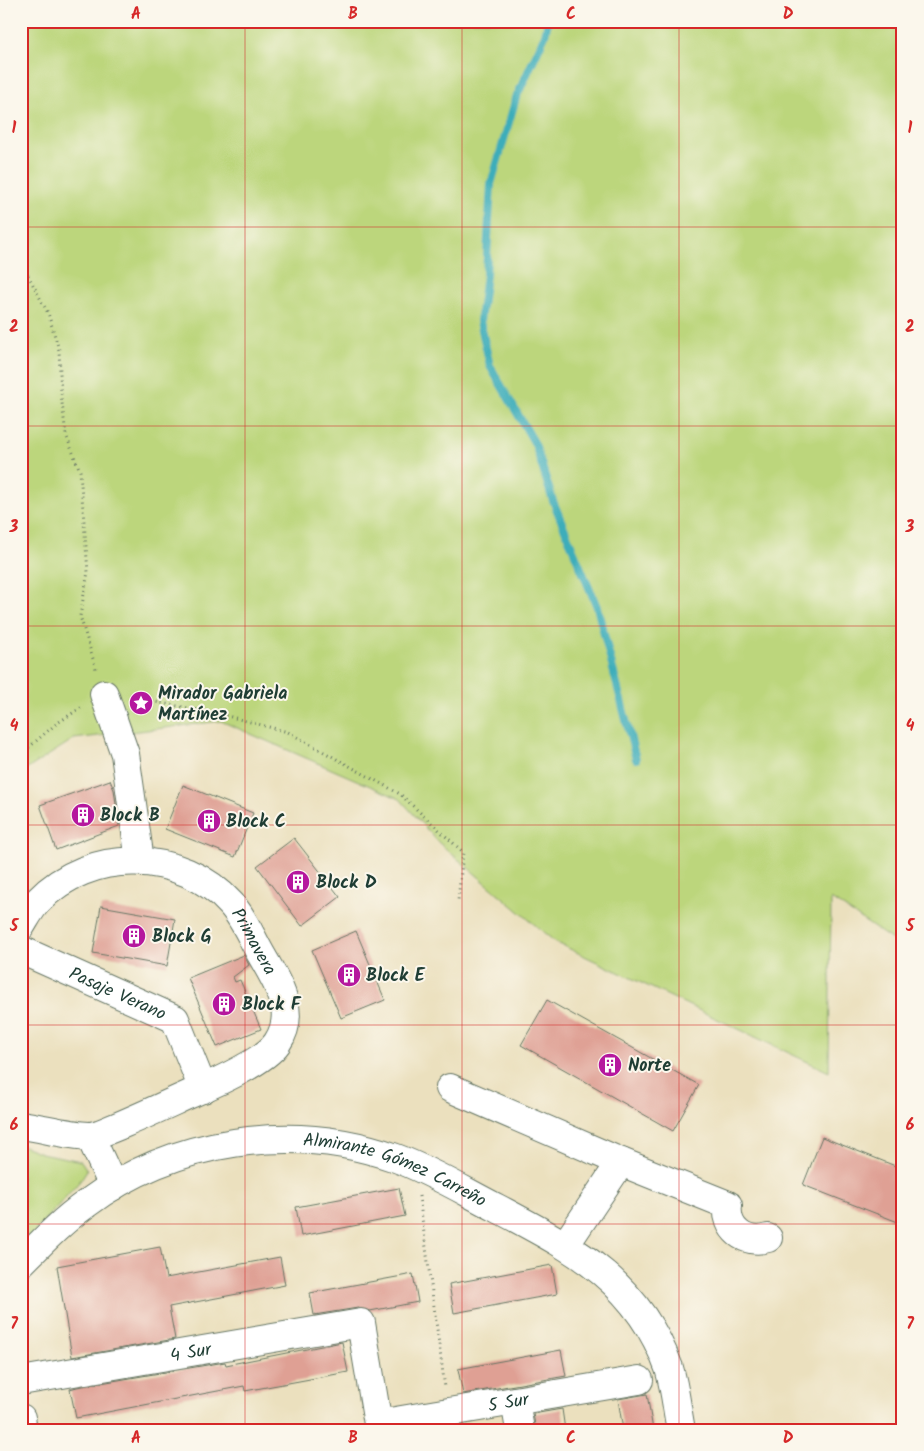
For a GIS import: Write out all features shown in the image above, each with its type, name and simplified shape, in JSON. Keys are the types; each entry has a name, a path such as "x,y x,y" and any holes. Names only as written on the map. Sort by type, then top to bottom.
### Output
{"street":[{"path":"104,694 125,754 140,861"},
{"name":"Primavera","path":"21,926 37,902 67,879 102,865 140,861 154,862 183,870 201,879 227,900 242,921 285,999 286,1022 280,1038 270,1051 203,1089 90,1136"},
{"name":"Pasaje Verano","path":"21,950 175,1019 203,1089"},
{"path":"450,1088 621,1162 728,1205 729,1222 739,1235 754,1240 768,1238"},
{"path":"21,1124 90,1136 113,1186"},
{"name":"Almirante Gómez Carreño","path":"21,1263 62,1223 113,1186 166,1161 206,1148 239,1142 273,1139 340,1144 372,1151 414,1166 566,1244 608,1277 644,1319 669,1370 681,1430"},
{"path":"566,1244 621,1162"},
{"name":"4 Sur","path":"21,1381 361,1323 378,1427"},
{"name":"5 Sur","path":"378,1427 448,1412 639,1380"},
{"path":"515,1401 520,1430"},
{"path":"21,1418 23,1430"}],"path":[{"path":"21,262 48,313 59,350 61,395 66,435 80,471 88,572 80,616 104,694"},
{"path":"21,754 56,724 104,694 212,712 288,732 400,794 463,852 458,901"},
{"path":"414,1166 448,1412"}],"green space":[{"path":"21,21 903,21 903,947 831,899 829,1072 555,942 439,843 400,799 221,721 74,739 21,773"},
{"path":"21,1145 41,1153 81,1161 87,1170 80,1181 21,1247"}],"building":[{"name":"Block B","path":"110,780 114,790 119,826 56,850 40,805"},
{"name":"Block C","path":"183,785 253,813 235,857 165,829"},
{"name":"Block D","path":"294,838 340,897 302,926 257,866"},
{"name":"Block G","path":"101,906 175,919 167,966 93,953"},
{"name":"Block E","path":"356,931 385,1000 341,1018 312,950"},
{"name":"Block F","path":"244,955 249,965 233,977 235,982 240,980 261,1029 217,1047 188,978"},
{"name":"Norte","path":"547,1000 699,1085 673,1131 521,1045"},
{"path":"822,1137 903,1169 903,1224 803,1185"},
{"path":"399,1188 405,1216 301,1236 296,1207"},
{"path":"160,1247 166,1278 280,1257 285,1285 169,1307 175,1339 72,1357 57,1266"},
{"path":"552,1265 557,1294 454,1313 449,1284"},
{"path":"413,1274 418,1302 370,1311 358,1308 314,1315 310,1293"},
{"path":"342,1342 348,1372 245,1391 244,1386 76,1418 70,1389 77,1387 225,1362 226,1365"},
{"path":"561,1350 566,1376 463,1394 458,1369"},
{"path":"647,1394 653,1430 623,1430 618,1399"},
{"path":"562,1409 565,1430 536,1430 533,1414"}],"waterway":[{"path":"548,21 545,35 516,98 491,184 486,275 480,321 490,366 535,444 553,501 597,607 636,759"}],"place":[{"name":"Mirador Gabriela Martínez","path":"141,703"},
{"name":"Block B","path":"83,815"},
{"name":"Block C","path":"209,821"},
{"name":"Block D","path":"298,882"},
{"name":"Block G","path":"134,936"},
{"name":"Block E","path":"349,975"},
{"name":"Block F","path":"224,1004"},
{"name":"Norte","path":"610,1065"}]}
